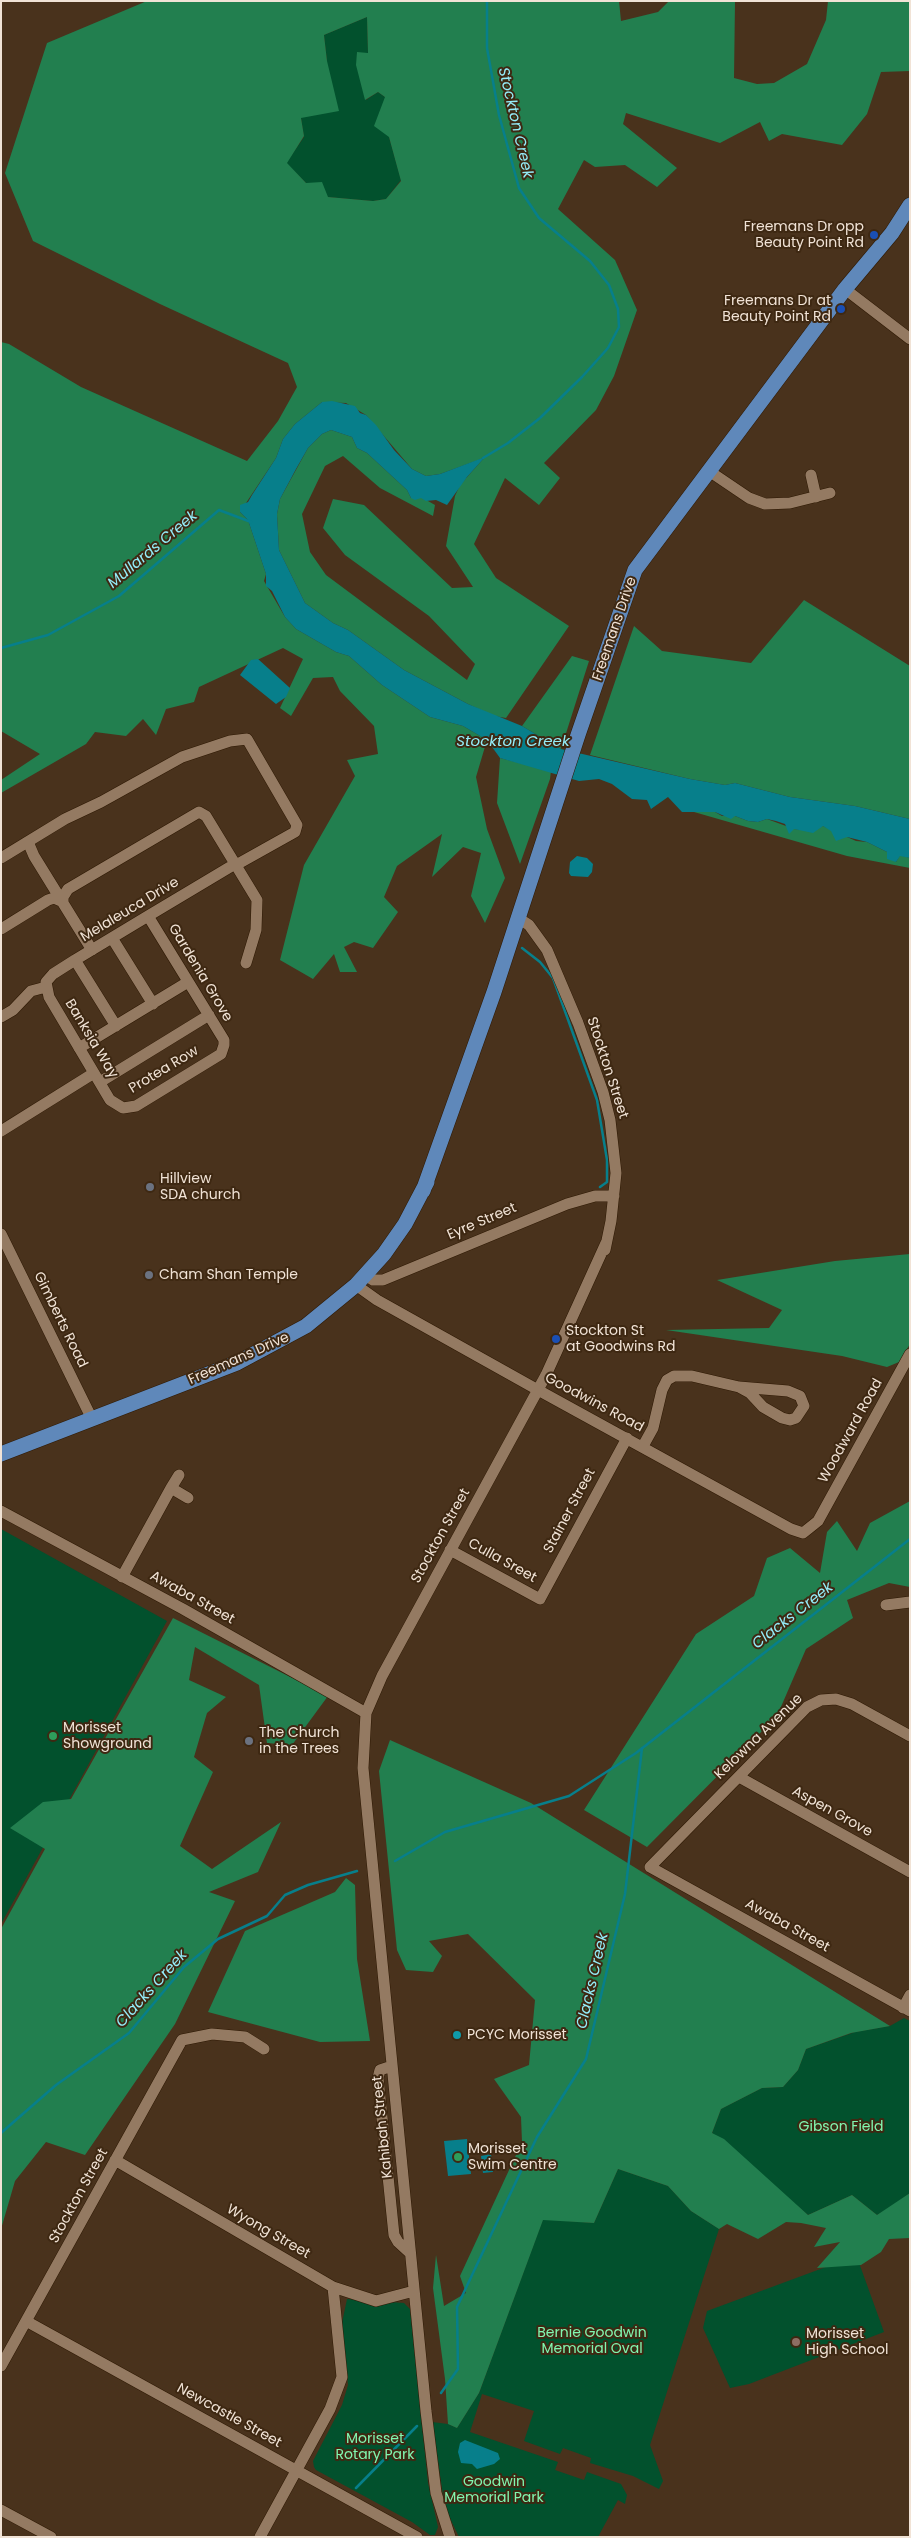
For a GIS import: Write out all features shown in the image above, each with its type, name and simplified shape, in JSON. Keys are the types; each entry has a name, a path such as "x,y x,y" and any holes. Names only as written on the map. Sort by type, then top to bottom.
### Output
{"main road":[{"name":"Freemans Drive","path":"845,289 860,263 910,201"},
{"name":"Freemans Drive","path":"1,1454 263,1351 306,1326 360,1280 394,1240 423,1190 458,1113 491,1013 494,992 518,918 635,570 845,289 892,233 910,205"}],"street":[{"path":"845,289 910,339"},
{"path":"709,472 749,498 765,504 790,503 830,493"},
{"path":"812,475 816,497"},
{"name":"Melaleuca Drive","path":"28,842 65,819 101,802 182,757 230,741 247,739 298,825 294,832 236,864 53,974 46,982 46,987"},
{"path":"63,902 63,897 68,889 199,812 206,816 259,905 256,930 246,963"},
{"path":"1,858 28,842 34,856 92,950"},
{"path":"1,929 48,900 54,898 63,902"},
{"name":"Gardenia Grove","path":"148,916 209,1015 224,1045"},
{"name":"Stockton Street","path":"366,1712 382,1676 546,1375 572,1323 606,1243 614,1196 615,1153 610,1120 594,1063 547,950 530,925 518,918"},
{"path":"112,938 153,1004"},
{"path":"76,960 116,1026"},
{"path":"79,1048 188,982"},
{"path":"1,1017 13,1010 31,991 46,987"},
{"name":"Banksia Way","path":"46,987 49,997 113,1104"},
{"path":"1,1131 209,1015"},
{"name":"Protea Row","path":"113,1104 123,1108 136,1106 221,1054 224,1045"},
{"name":"Eyre Street","path":"360,1280 383,1280 567,1204 595,1196 614,1196"},
{"name":"Gimberts Road","path":"1,1234 92,1419"},
{"name":"Goodwins Road","path":"360,1280 377,1300 791,1529 803,1533 818,1521"},
{"name":"Woodward Road","path":"818,1521 910,1354"},
{"path":"643,1446 653,1428 662,1390 667,1380 674,1376 692,1376 739,1387 771,1388 794,1393 804,1401 804,1406 796,1418 790,1420 782,1418 763,1407 750,1393 739,1387"},
{"name":"Stainer Street","path":"540,1599 627,1438"},
{"path":"122,1578 179,1475"},
{"path":"171,1488 188,1498"},
{"name":"Awaba Street","path":"1,1512 366,1712"},
{"name":"Culla Sreet","path":"450,1550 540,1599"},
{"path":"886,1605 910,1602"},
{"name":"Kelowna Avenue","path":"650,1867 807,1707 821,1700 836,1700 852,1704 910,1736"},
{"name":"Kahibah Street","path":"366,1712 363,1768 410,2253 436,2493 450,2537"},
{"name":"Aspen Grove","path":"739,1777 910,1872"},
{"name":"Awaba Street","path":"650,1867 906,2009"},
{"path":"906,2009 910,1995"},
{"name":"Stockton Street","path":"1,2366 182,2040 212,2034 237,2036 245,2037 264,2048"},
{"name":"Wyong Street","path":"115,2160 332,2287 376,2301 414,2291"},
{"path":"260,2537 330,2409 342,2378 332,2287"},
{"name":"Newcastle Street","path":"26,2321 417,2537"},
{"path":"1,2510 51,2537"}],"green space":[{"path":"147,1 619,1 621,21 658,12 669,1 733,1 735,2 734,78 757,84 774,83 807,64 826,20 828,1 910,1 910,71 881,72 867,114 842,145 782,134 769,141 760,122 720,143 626,113 623,124 677,168 657,187 625,165 595,167 584,160 558,209 615,260 637,310 614,376 596,410 544,463 560,478 539,505 505,478 474,544 496,578 569,626 506,718 494,716 468,704 404,670 348,630 333,623 305,603 279,550 277,514 280,499 308,448 322,434 331,430 352,437 357,448 367,453 407,490 411,498 421,497 435,505 433,516 380,488 343,456 325,466 302,514 310,552 326,575 467,680 475,664 429,616 345,555 323,528 333,499 364,505 452,588 473,587 446,546 455,496 460,485 484,458 440,474 426,476 412,469 366,415 346,403 322,402 295,424 283,439 276,458 240,512 248,520 266,574 264,581 285,617 296,629 336,652 349,656 382,685 430,717 463,726 487,740 476,777 487,829 505,878 485,923 471,896 481,853 463,847 432,877 442,834 397,866 384,897 398,912 373,948 354,942 344,947 357,972 340,972 334,954 313,979 280,960 304,865 355,776 347,760 378,754 374,726 340,691 333,677 313,678 291,716 280,708 303,659 283,648 199,687 194,702 166,709 156,735 143,719 126,736 95,732 86,744 1,793 1,780 40,754 1,731 1,342 9,344 81,387 247,461 278,421 297,387 288,363 160,304 33,241 5,173 47,43","holes":["367,17 368,53 357,52 356,65 365,100 378,92 385,97 374,126 389,137 401,181 386,199 373,201 328,197 322,182 306,183 287,163 304,136 301,118 339,111 327,61 324,35"]},
{"path":"367,17 366,100 378,92 385,97 389,137 401,180 386,199 373,201 328,197 306,183 286,163 304,137 301,118 327,61 324,35"},
{"path":"804,600 910,666 910,819 855,806 790,797 735,783 725,785 690,779 590,755 634,626 662,651 751,663"},
{"path":"572,656 589,661 561,749 522,726"},
{"path":"500,758 551,771 550,779 520,864 497,803"},
{"path":"694,812 715,812 722,816 735,816 748,821 758,822 767,819 794,829 805,830 823,826 856,841 867,842 887,852 896,862 900,855 910,858 910,868 847,856"},
{"path":"910,1254 910,1344 899,1362 887,1367 842,1356 666,1330 769,1328 782,1310 717,1280 835,1261"},
{"path":"910,1501 910,1587 889,1583 847,1600 853,1618 806,1649 777,1716 647,1847 584,1810 696,1634 754,1596 767,1558 790,1548 820,1573 827,1532 837,1521 857,1551 870,1523"},
{"name":"Morisset Showground","path":"1,1529 167,1621 1,1924"},
{"path":"173,1618 328,1696 292,1745 267,1743 259,1685 195,1647 189,1680 226,1697 207,1713 194,1757 213,1772 180,1846 212,1869 281,1822 258,1872 209,1892 235,1901 175,2024 85,2155 46,2142 15,2181 1,2229 1,1929 45,1849 10,1828 43,1802 71,1799"},
{"path":"390,1740 531,1803 890,2026 851,2033 806,2049 798,2070 783,2087 762,2088 721,2109 712,2133 724,2139 808,2215 852,2195 877,2215 910,2193 910,2238 889,2239 881,2252 861,2265 817,2268 840,2242 814,2247 826,2228 786,2222 758,2239 727,2224 719,2229 691,2211 668,2186 618,2169 594,2223 543,2220 479,2393 457,2428 448,2424 445,2379 433,2288 436,2255 444,2306 466,2293 460,2276 522,2142 521,2117 494,2079 529,2065 535,2000 468,1934 429,1941 442,1956 433,1972 406,1970 397,1950 379,1771"},
{"path":"346,1878 355,1885 357,1959 370,2041 320,2042 208,2012 245,1931 335,1892"},
{"name":"Gibson Field","path":"904,2018 910,2021 910,2193 891,2207 877,2215 852,2195 808,2215 712,2133 721,2109 762,2088 783,2087 798,2070 806,2049 855,2032 890,2026"},
{"name":"Bernie Goodwin Memorial Oval","path":"618,2169 668,2186 691,2211 719,2229 650,2445 663,2481 659,2489 633,2476 590,2463 591,2458 563,2448 560,2454 524,2441 534,2411 482,2394 470,2432 558,2462 555,2470 584,2480 587,2472 621,2484 627,2495 625,2504 618,2500 598,2537 459,2537 445,2508 432,2422 448,2424 457,2428 479,2393 543,2219 594,2223"},
{"path":"858,2260 884,2332 749,2384 730,2388 703,2328 707,2311 842,2261"},
{"name":"Morisset Rotary Park","path":"347,2299 404,2303 410,2309 428,2483 438,2527 435,2535 430,2535 412,2522 316,2470 314,2467 313,2461 342,2405 348,2385 342,2323"}],"water":[{"name":"Stockton Creek","path":"332,401 355,406 360,413 366,415 376,425 394,450 412,469 426,476 440,474 485,457 467,477 447,505 436,500 426,501 421,498 415,500 411,498 407,490 367,453 357,448 352,437 331,430 322,434 308,448 296,469 280,499 277,514 279,550 305,603 333,623 348,630 404,670 468,704 522,726 561,749 690,779 725,785 735,783 790,797 855,806 910,819 910,858 900,856 896,862 887,859 887,852 867,842 847,837 836,841 831,831 823,826 813,833 794,829 789,834 785,824 767,819 758,822 748,821 735,816 731,819 715,812 682,812 668,797 651,809 647,800 632,799 612,784 599,779 579,781 500,758 487,740 463,726 430,717 382,685 349,656 336,652 296,629 285,617 272,591 266,586 266,574 248,520 240,512 240,505 248,502 276,458 283,439 295,424 322,402"},
{"path":"258,659 290,688 286,697 276,704 240,675 251,660"},
{"path":"577,856 587,858 593,864 592,872 588,877 571,876 569,873 570,862"},
{"name":"Morisset Swim Centre","path":"467,2139 471,2174 448,2176 444,2141"},
{"path":"491,2154 493,2172 483,2173 481,2156"},
{"path":"465,2440 498,2453 500,2459 494,2464 477,2469 472,2464 461,2463 458,2452 460,2443"}],"waterway":[{"name":"Stockton Creek","path":"483,458 508,443 540,418 582,377 608,348 619,327 618,309 609,285 590,261 539,218 519,188 499,115 487,48 487,1"},
{"name":"Mullards Creek","path":"1,648 48,635 119,596 219,510 251,522"},
{"path":"522,948 540,962 553,978 597,1100 607,1160 607,1182 600,1187"},
{"name":"Clacks Creek","path":"395,1861 445,1832 569,1796 636,1753 910,1539"},
{"name":"Clacks Creek","path":"441,2393 458,2369 457,2307 537,2137 586,2059 625,1894 642,1748"},
{"name":"Clacks Creek","path":"1,2133 56,2085 129,2033 184,1967 218,1939 267,1916 285,1895 308,1885 357,1871"},
{"name":"Clacks Creek","path":"356,2488 417,2426"}],"place":[{"name":"Freemans Dr opp Beauty Point Rd","path":"874,235"},
{"name":"Freemans Dr at Beauty Point Rd","path":"841,309"},
{"name":"Hillview SDA church","path":"150,1187"},
{"name":"Cham Shan Temple","path":"149,1275"},
{"name":"Stockton St at Goodwins Rd","path":"556,1339"},
{"name":"Morisset Showground","path":"53,1736"},
{"name":"The Church in the Trees","path":"249,1741"},
{"name":"PCYC Morisset","path":"457,2035"},
{"name":"Morisset Swim Centre","path":"458,2157"},
{"name":"Morisset High School","path":"796,2342"}],"park label":[{"name":"Goodwin Memorial Park","path":"494,2490"}]}
